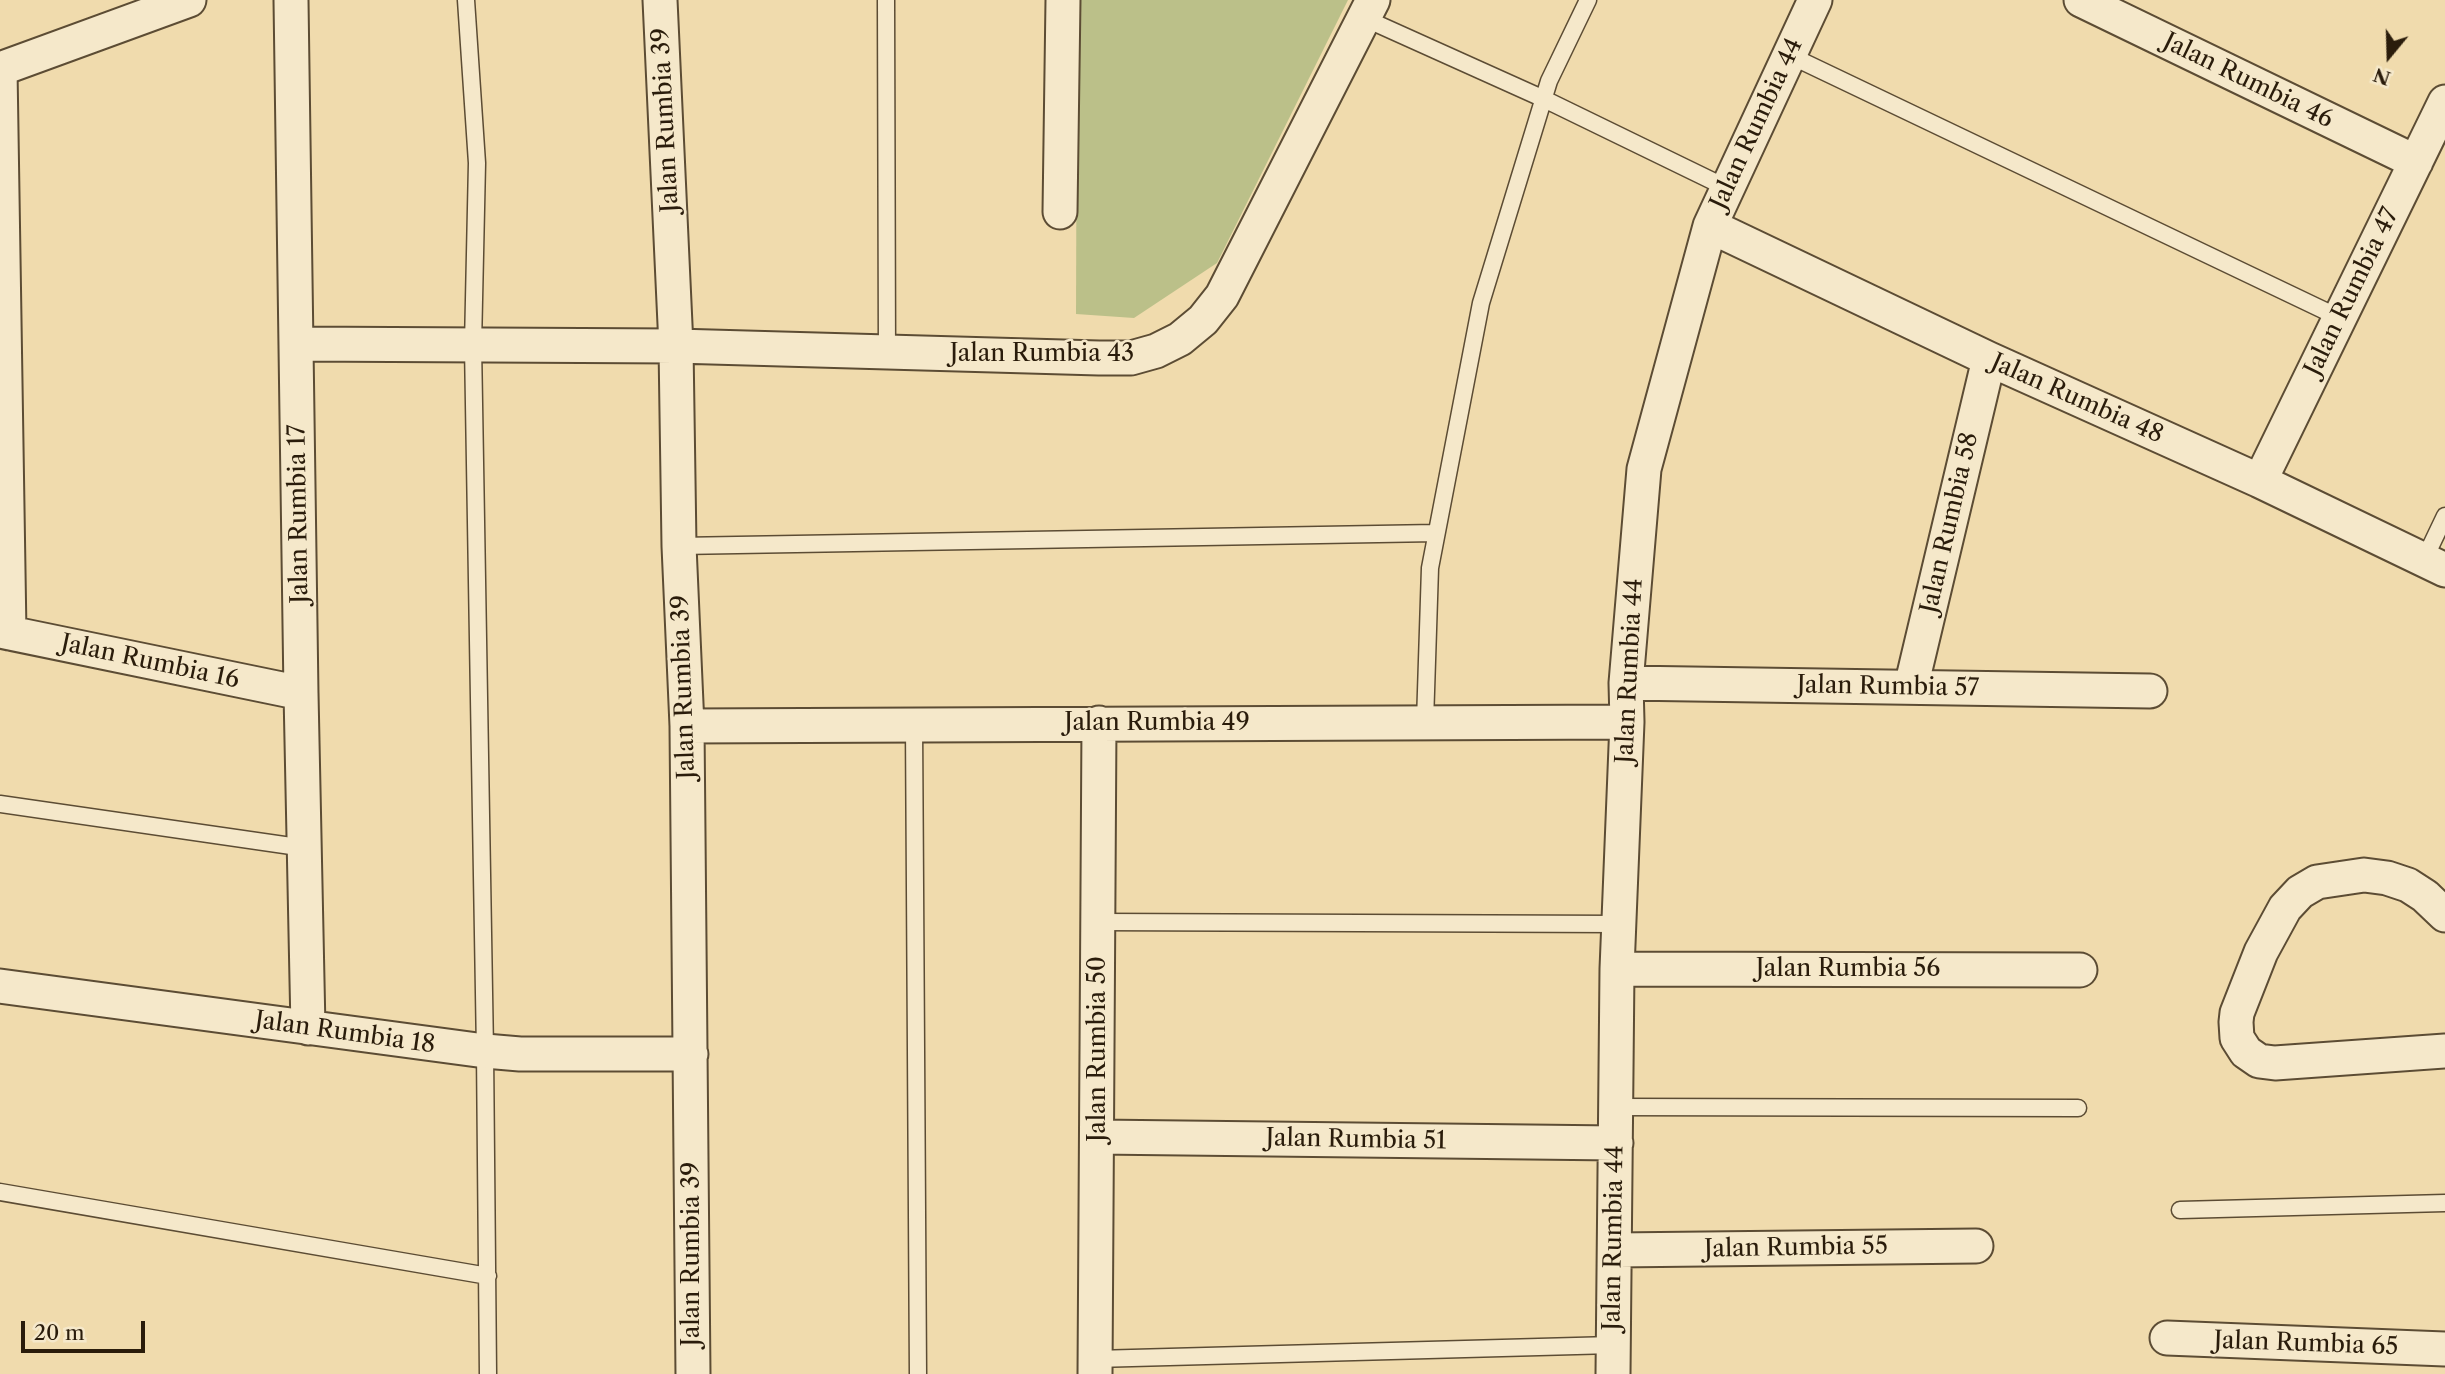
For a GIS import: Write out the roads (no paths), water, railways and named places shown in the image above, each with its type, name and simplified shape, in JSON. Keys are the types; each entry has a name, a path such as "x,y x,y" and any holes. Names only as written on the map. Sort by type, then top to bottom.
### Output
{"street":[{"path":"4,632 0,69 189,0"},
{"name":"Jalan Rumbia 17","path":"291,0 300,693 308,1028"},
{"name":"Jalan Rumbia 39","path":"660,0 676,346 679,546 687,726 693,1374"},
{"path":"1060,212 1063,0"},
{"name":"Jalan Rumbia 44","path":"1613,1359 1617,970 1627,722 1626,682 1644,468 1710,226 1815,0"},
{"name":"Jalan Rumbia 46","path":"2081,0 2416,162"},
{"name":"Jalan Rumbia 43","path":"297,344 676,346 1131,358 1156,351 1180,339 1203,320 1222,296 1368,9"},
{"name":"Jalan Rumbia 47","path":"2260,481 2445,102"},
{"name":"Jalan Rumbia 48","path":"1710,226 1989,359 2260,481 2435,565"},
{"name":"Jalan Rumbia 58","path":"1911,687 1989,359"},
{"name":"Jalan Rumbia 16","path":"4,632 300,693"},
{"name":"Jalan Rumbia 57","path":"1626,682 2150,691"},
{"name":"Jalan Rumbia 49","path":"687,726 1627,722"},
{"name":"Jalan Rumbia 50","path":"1095,1366 1099,723"},
{"path":"2445,915 2425,896 2408,885 2387,878 2342,876 2317,882 2300,892 2285,908 2260,951 2237,1013 2237,1038 2246,1052 2259,1061 2275,1063 2445,1051"},
{"name":"Jalan Rumbia 56","path":"1617,970 2080,970"},
{"name":"Jalan Rumbia 18","path":"0,986 485,1051 520,1054 691,1054"},
{"name":"Jalan Rumbia 51","path":"1097,1137 1616,1143"},
{"name":"Jalan Rumbia 55","path":"1615,1250 1976,1246"},
{"name":"Jalan Rumbia 65","path":"2167,1338 2445,1349"}],"lane":[{"path":"466,0 477,163 473,345 488,1374"},
{"path":"886,0 887,353"},
{"path":"1425,722 1430,568 1481,303 1549,81 1588,0"},
{"path":"1368,9 1727,188"},
{"path":"1789,55 2340,318"},
{"path":"2435,565 2445,516"},
{"path":"679,546 1436,533"},
{"path":"914,725 918,1374"},
{"path":"0,804 305,848"},
{"path":"1098,922 1619,924"},
{"path":"1616,1107 2078,1108"},
{"path":"0,1192 488,1276"},
{"path":"2180,1210 2445,1203"},
{"path":"1095,1366 1613,1359"}]}
